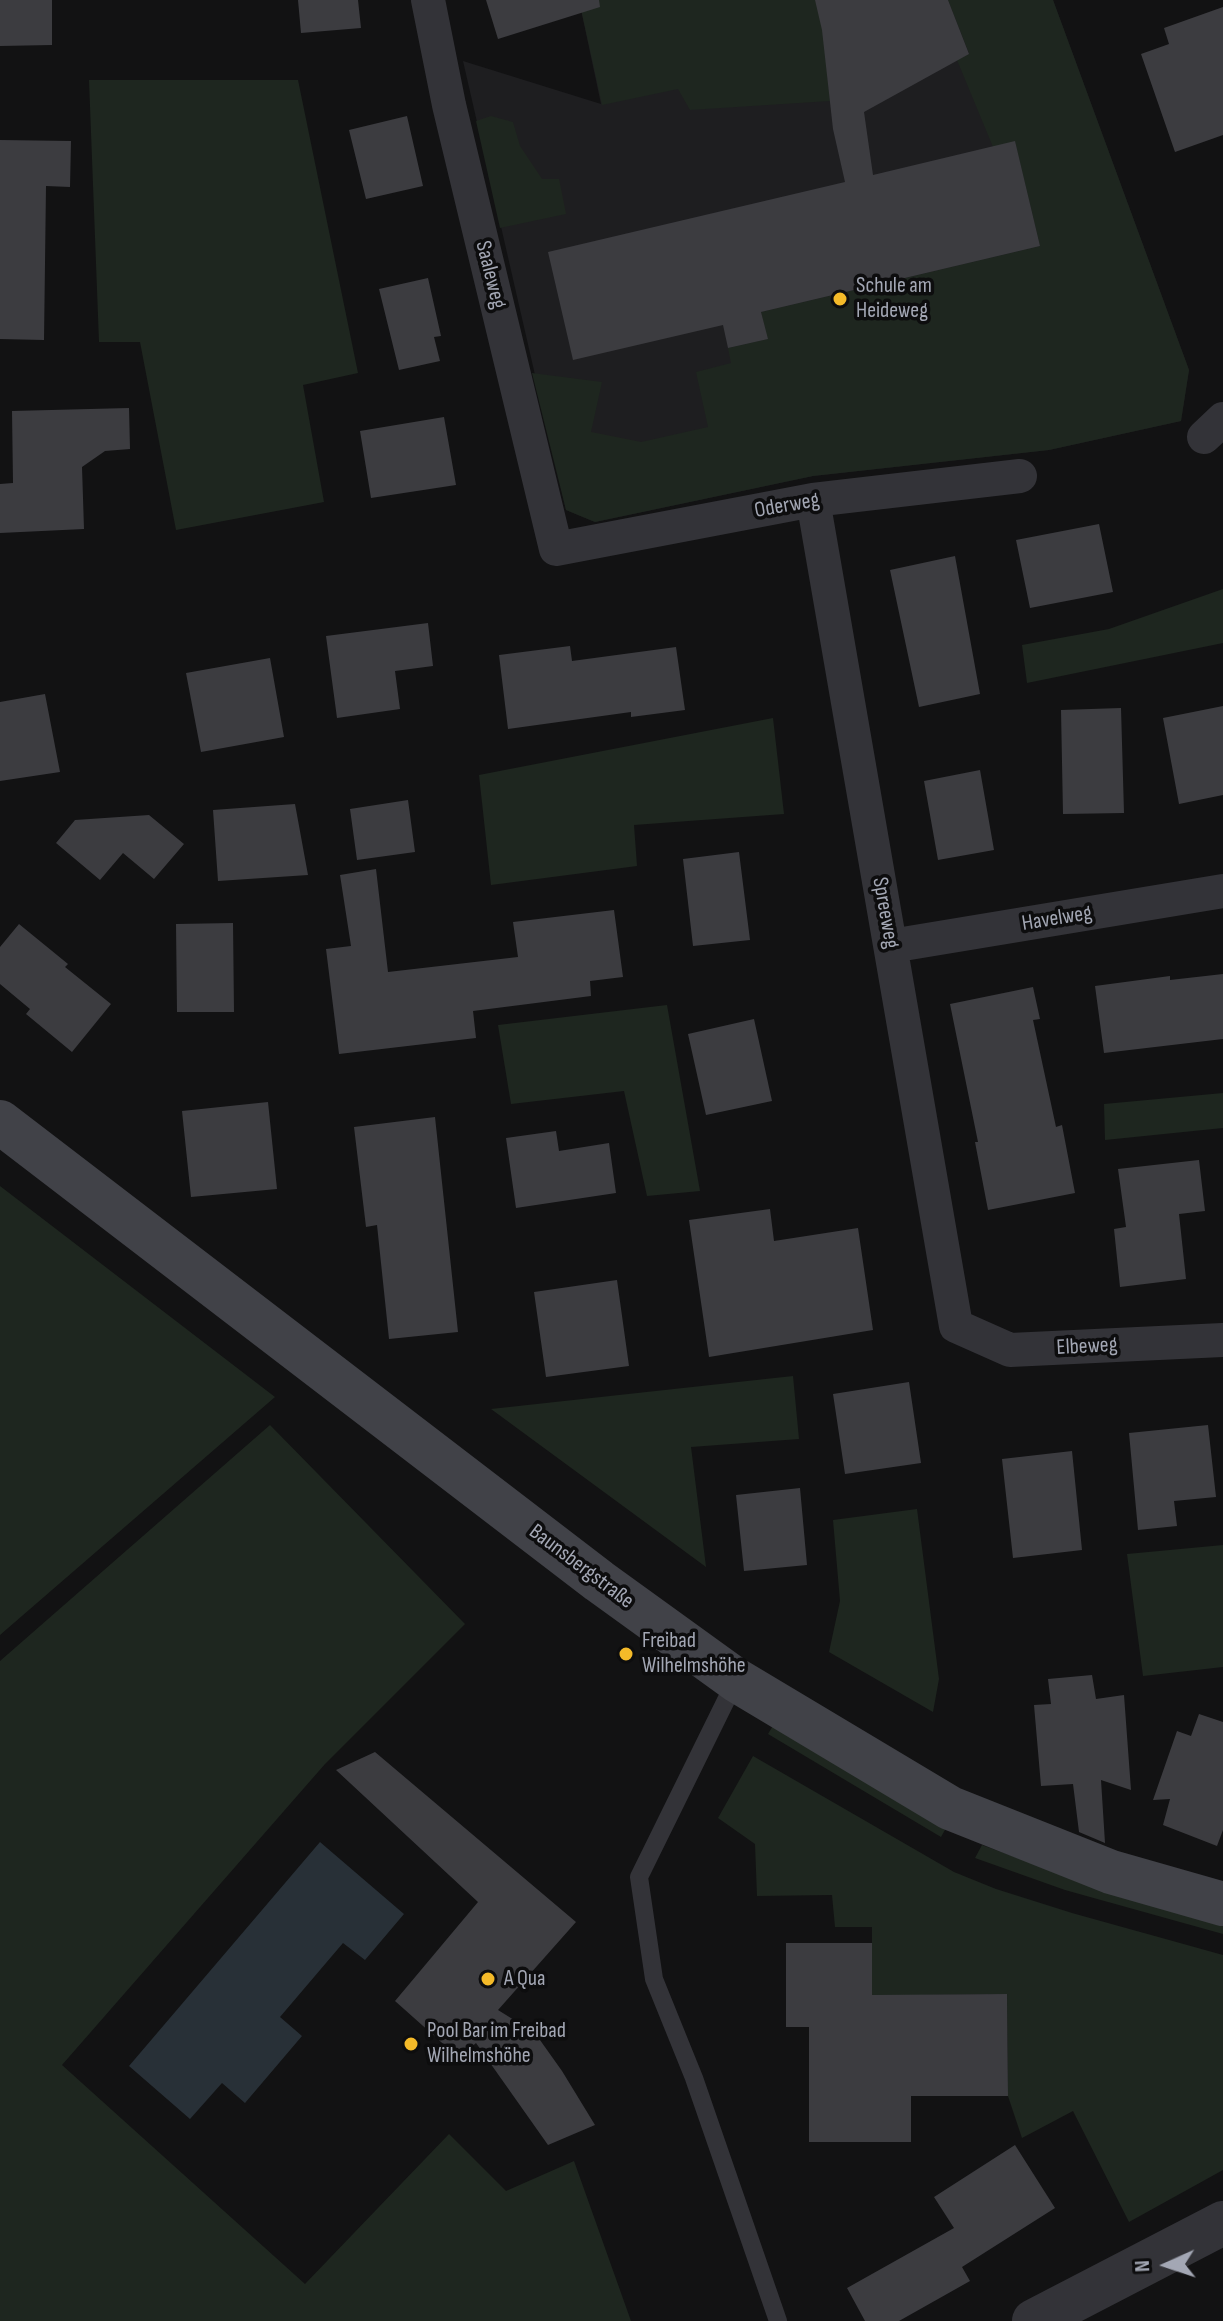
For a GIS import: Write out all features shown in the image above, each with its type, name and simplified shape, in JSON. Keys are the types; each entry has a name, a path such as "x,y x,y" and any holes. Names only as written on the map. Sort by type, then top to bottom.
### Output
{"main road":[{"name":"Baunsbergstraße","path":"0,1122 599,1581 736,1680 950,1808 1111,1872 1223,1904"}],"street":[{"name":"Saaleweg","path":"428,0 449,105 556,549"},
{"name":"Oderweg","path":"556,549 813,500 1020,476"},
{"name":"Spreeweg","path":"813,500 956,1326"},
{"name":"Havelweg","path":"891,946 1223,891"},
{"name":"Elbeweg","path":"956,1326 1010,1350 1223,1340"},
{"path":"1034,2321 1223,2223"}],"lane":[{"path":"736,1680 639,1877 654,1979 694,2078 778,2321"}],"shaded area":[{"name":"Schule am Heideweg","path":"579,0 1053,0 1189,370 1181,421 1049,450 813,476 595,522 566,510 463,61 601,104"},
{"path":"579,0 815,0 823,30 830,101 690,110 678,89 602,105"},
{"path":"948,0 1053,0 1189,370 1181,421 1049,450 813,476 595,522 566,510 532,373 602,382 591,432 641,442 708,427 696,372 731,363 728,348 767,339 761,312 1040,246 1015,142 993,147 957,60 969,53"},
{"path":"89,80 298,80 358,373 303,385 324,502 176,530 140,342 99,342"},
{"path":"491,116 513,122 520,146 542,179 559,179 566,214 500,228 476,121"},
{"path":"1223,589 1223,643 1027,683 1022,645 1109,629"},
{"path":"773,718 784,814 634,825 637,866 491,885 479,775"},
{"path":"667,1005 700,1191 647,1196 624,1091 511,1104 498,1025"},
{"path":"1223,1093 1223,1128 1105,1140 1104,1104"},
{"path":"0,1186 275,1397 0,1635"},
{"path":"793,1376 799,1439 691,1447 706,1567 491,1409"},
{"path":"270,1425 465,1624 325,1764 62,2065 305,2284 449,2134 506,2191 574,2161 631,2321 0,2321 0,1661"},
{"path":"917,1509 939,1679 933,1712 829,1652 840,1601 833,1520"},
{"path":"1223,1545 1223,1667 1143,1676 1127,1554"},
{"path":"774,1724 946,1828 941,1837 768,1734"},
{"path":"753,1756 954,1872 1072,1913 1223,1955 1223,2170 1129,2222 1073,2111 1022,2138 1008,2096 1007,1994 924,1995 872,2041 872,1927 835,1927 832,1895 757,1896 755,1844 718,1818"},
{"path":"320,1842 404,1914 365,1960 343,1943 280,2017 302,2036 245,2103 222,2083 190,2119 129,2066"},
{"path":"982,1845 1073,1878 1223,1924 1223,1934 1065,1890 975,1858"}],"building":[{"path":"0,0 52,0 52,45 0,46"},
{"path":"298,0 358,0 361,28 301,33"},
{"path":"486,0 599,0 600,7 498,39"},
{"path":"815,0 948,0 969,54 864,112 873,175 1015,141 1040,246 761,312 768,339 728,348 723,325 573,360 548,252 845,182 833,129 822,30"},
{"path":"1223,7 1223,135 1175,152 1141,54 1169,44 1164,28"},
{"path":"407,116 423,186 366,199 349,130"},
{"path":"0,140 71,141 70,187 46,186 44,340 0,339"},
{"path":"428,278 441,336 434,337 440,361 399,370 379,289"},
{"path":"129,408 130,449 105,451 82,467 84,529 0,533 0,484 13,483 12,411"},
{"path":"444,417 456,485 371,498 360,431"},
{"path":"1099,524 1113,592 1030,608 1016,540"},
{"path":"955,556 980,694 919,707 890,570"},
{"path":"428,623 433,666 395,671 400,709 337,718 326,636"},
{"path":"570,646 572,661 676,647 685,710 631,717 631,712 508,729 499,655"},
{"path":"270,658 284,737 201,752 186,673"},
{"path":"45,694 60,772 0,781 0,702"},
{"path":"1223,706 1223,795 1179,804 1163,718"},
{"path":"1121,708 1124,813 1063,814 1061,710"},
{"path":"980,770 994,850 938,860 924,781"},
{"path":"408,800 415,852 357,860 350,809"},
{"path":"295,804 308,875 218,881 213,810"},
{"path":"149,815 184,844 154,879 123,853 100,880 56,843 75,820"},
{"path":"739,852 750,940 693,946 683,859"},
{"path":"376,869 388,972 518,957 513,922 614,910 623,977 590,981 591,996 473,1011 476,1038 339,1054 326,949 351,946 340,875"},
{"path":"233,923 234,1012 177,1012 176,924"},
{"path":"19,924 111,1004 72,1052 26,1014 30,1009 0,984 0,947"},
{"path":"1223,974 1223,1039 1104,1053 1095,986 1170,976 1170,980"},
{"path":"1033,987 1040,1019 1033,1020 1056,1127 1062,1125 1075,1193 988,1210 975,1142 978,1142 950,1004"},
{"path":"754,1019 772,1101 706,1115 688,1034"},
{"path":"268,1102 277,1189 191,1197 182,1111"},
{"path":"435,1117 458,1332 389,1339 377,1225 366,1227 354,1127"},
{"path":"556,1131 559,1151 609,1143 616,1193 516,1208 506,1138"},
{"path":"1199,1160 1205,1211 1179,1214 1186,1279 1120,1287 1114,1229 1126,1227 1118,1169"},
{"path":"770,1209 774,1241 858,1228 873,1330 709,1357 689,1220"},
{"path":"617,1280 629,1366 546,1377 534,1292"},
{"path":"909,1382 921,1463 845,1474 833,1394"},
{"path":"1208,1425 1216,1497 1174,1501 1177,1526 1138,1530 1129,1433"},
{"path":"1072,1451 1082,1550 1013,1558 1002,1459"},
{"path":"800,1488 807,1565 744,1571 736,1495"},
{"path":"1092,1675 1096,1699 1124,1695 1131,1790 1101,1780 1105,1843 1079,1832 1073,1784 1041,1786 1034,1705 1051,1704 1048,1679"},
{"path":"1199,1714 1223,1722 1223,1830 1217,1846 1163,1825 1170,1799 1153,1800 1177,1731 1191,1736"},
{"path":"375,1752 576,1922 498,2010 535,2033 595,2125 548,2145 476,2043 459,2058 395,2001 478,1902 336,1770"},
{"path":"786,1943 872,1943 872,1995 1007,1994 1008,2096 911,2096 911,2142 809,2142 809,2027 786,2027"},
{"path":"1015,2145 1055,2208 962,2267 970,2281 899,2321 865,2321 847,2288 954,2228 934,2197"}],"place":[{"name":"Schule am Heideweg","path":"840,299"},
{"name":"Freibad Wilhelmshöhe","path":"626,1654"},
{"name":"A Qua","path":"488,1979"},
{"name":"Pool Bar im Freibad Wilhelmshöhe","path":"411,2044"}]}
